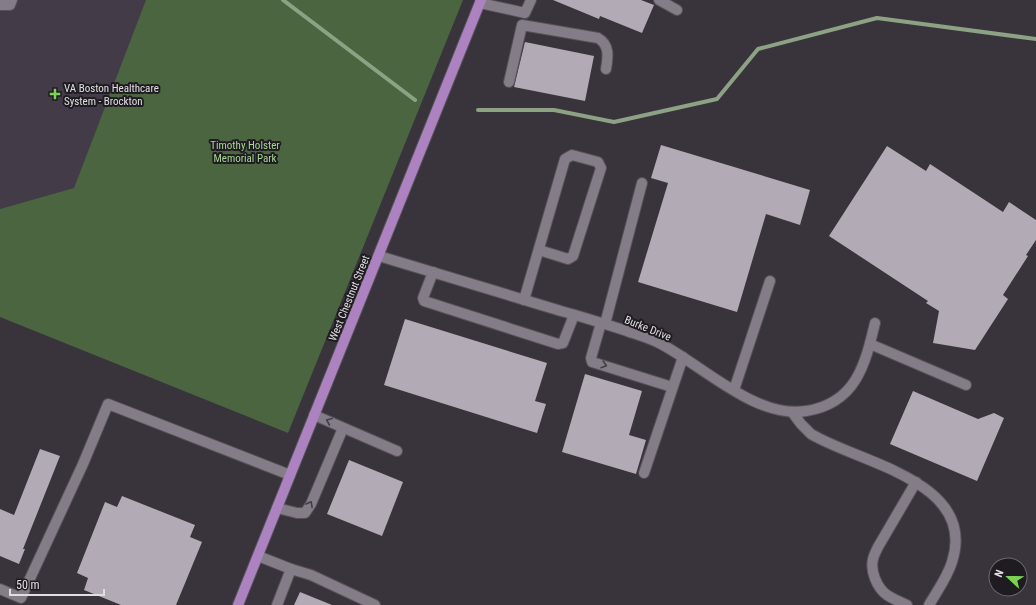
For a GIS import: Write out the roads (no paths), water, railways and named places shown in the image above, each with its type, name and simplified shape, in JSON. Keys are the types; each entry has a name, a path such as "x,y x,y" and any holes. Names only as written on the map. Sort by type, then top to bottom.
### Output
{"main road":[{"name":"West Chestnut Street","path":"238,605 481,2"}],"street":[{"path":"0,5 10,5 12,0"},
{"path":"509,82 524,13 531,0"},
{"path":"659,0 677,10"},
{"path":"481,2 524,13"},
{"path":"522,25 598,38 604,42 607,48 608,57 606,69"},
{"path":"524,300 565,158 572,155 598,162 601,168 573,256 568,259 539,250"},
{"path":"642,183 603,323 590,358 592,362 672,388"},
{"name":"Burke Drive","path":"379,256 603,323 659,343 759,404 792,412 817,408 827,404 842,394 854,382 861,370 870,344 875,323"},
{"path":"433,272 423,298 424,301 558,344 563,343 574,315"},
{"path":"734,390 770,281"},
{"path":"870,344 966,385"},
{"path":"644,472 683,357"},
{"path":"0,589 21,598 83,464 108,404 290,475"},
{"path":"792,412 806,430 816,437 888,468 916,482 943,505 954,526 956,538 955,551 952,563 945,579 929,605"},
{"path":"314,415 397,451"},
{"path":"277,508 297,513 305,513 311,504 343,428"},
{"path":"907,605 886,594 879,587 873,574 872,565 873,558 878,547 916,482"},
{"path":"258,556 311,575 376,605"},
{"path":"277,605 291,569"}],"waterway":[{"path":"283,0 415,100"},
{"path":"478,110 554,110 614,122 717,99 758,49 877,18 1036,39"}],"place":[{"name":"VA Boston Healthcare System - Brockton","path":"55,94"}],"park label":[{"name":"Timothy Holster Memorial Park","path":"245,151"}]}
